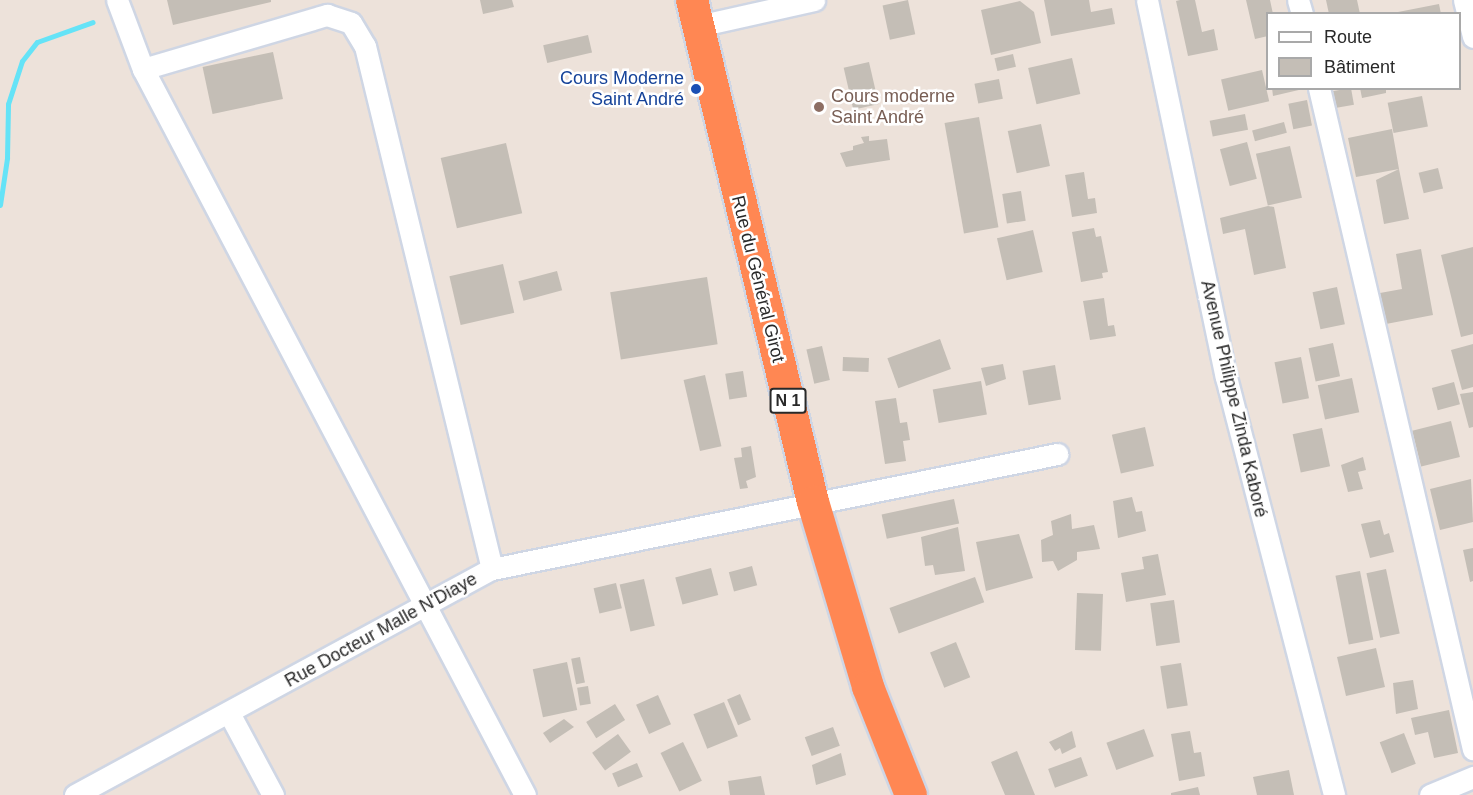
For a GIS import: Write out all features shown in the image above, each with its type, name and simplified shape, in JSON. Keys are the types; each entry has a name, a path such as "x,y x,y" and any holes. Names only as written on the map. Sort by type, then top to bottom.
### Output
{"highway":[{"name":"Rue du Général Girot","path":"695,13 813,502 868,687 911,795"}],"street":[{"path":"117,0 143,69 422,604 525,795"},
{"path":"695,13 814,0"},
{"name":"Avenue Philippe Zinda Kaboré","path":"1147,0 1226,377 1334,795"},
{"path":"1464,0 1473,37"},
{"path":"143,69 327,15 351,23 365,46 492,569"},
{"path":"1319,90 1473,749"},
{"name":"Rue Docteur Malle N'Diaye","path":"75,795 229,713 422,604 492,569 813,502 876,493 1057,454"},
{"path":"229,713 273,795"},
{"path":"1430,795 1473,777"}],"building":[{"path":"167,0 271,0 271,2 173,25"},
{"path":"480,0 512,0 514,7 483,14"},
{"path":"908,0 915,34 890,40 883,5"},
{"path":"1044,0 1089,0 1091,12 1112,8 1115,24 1051,36"},
{"path":"1195,0 1202,32 1214,29 1218,50 1188,56 1176,1"},
{"path":"1246,0 1270,0 1273,12 1266,12 1266,36 1255,39"},
{"path":"1326,0 1357,0 1360,12 1329,12"},
{"path":"1020,1 1034,12 1041,43 991,55 981,10"},
{"path":"1439,4 1441,12 1398,12"},
{"path":"588,35 592,53 547,63 543,45"},
{"path":"273,52 283,99 213,114 203,67"},
{"path":"1013,54 1016,67 997,71 994,58"},
{"path":"1072,58 1080,94 1036,104 1028,68"},
{"path":"869,62 879,104 853,110 844,68"},
{"path":"1262,70 1269,101 1228,111 1221,79"},
{"path":"999,79 1003,99 978,103 974,84"},
{"path":"1272,90 1299,90 1273,96"},
{"path":"1351,90 1354,105 1335,108 1332,91"},
{"path":"1360,90 1386,90 1386,93 1362,98"},
{"path":"1422,96 1428,126 1394,133 1388,103"},
{"path":"1307,100 1312,126 1293,129 1288,104"},
{"path":"1245,114 1248,130 1213,137 1210,121"},
{"path":"979,117 998,227 964,233 945,123"},
{"path":"1284,122 1287,133 1255,141 1252,131"},
{"path":"1041,124 1050,166 1017,173 1008,131"},
{"path":"1392,129 1399,169 1356,177 1348,138"},
{"path":"869,136 869,141 887,139 890,160 846,167 840,153 853,150 853,146 864,143 861,137"},
{"path":"1247,142 1257,179 1230,186 1220,149"},
{"path":"506,143 522,213 457,228 441,158"},
{"path":"1290,146 1302,198 1268,206 1256,154"},
{"path":"1438,168 1443,188 1424,193 1419,173"},
{"path":"1399,169 1409,219 1384,224 1376,180"},
{"path":"1084,172 1088,199 1095,198 1097,213 1072,217 1065,175"},
{"path":"1021,191 1026,221 1007,224 1002,194"},
{"path":"1268,206 1274,207 1286,268 1254,275 1245,229 1223,234 1220,218"},
{"path":"1094,228 1096,237 1101,236 1108,272 1102,273 1103,278 1081,282 1072,232"},
{"path":"1033,230 1043,272 1007,280 997,238"},
{"path":"1473,247 1473,334 1461,337 1441,255"},
{"path":"1421,249 1433,315 1386,324 1380,293 1402,289 1396,254"},
{"path":"503,264 514,313 461,325 449,276"},
{"path":"557,271 562,290 524,301 518,281"},
{"path":"707,277 718,344 621,359 610,292"},
{"path":"1337,287 1345,324 1320,329 1313,292"},
{"path":"1104,298 1108,326 1114,325 1116,336 1090,340 1083,301"},
{"path":"940,339 951,369 898,388 887,358"},
{"path":"1333,343 1340,376 1316,381 1309,348"},
{"path":"1473,344 1473,387 1462,390 1451,350"},
{"path":"822,346 830,380 814,384 806,350"},
{"path":"843,357 869,358 868,372 843,371"},
{"path":"1301,357 1309,398 1283,403 1274,362"},
{"path":"1003,364 1006,379 986,386 981,368"},
{"path":"1055,365 1061,399 1029,405 1023,371"},
{"path":"743,371 747,397 729,399 725,374"},
{"path":"705,375 721,446 700,451 684,380"},
{"path":"1352,378 1359,412 1325,420 1318,385"},
{"path":"981,381 987,414 939,423 933,390"},
{"path":"1454,382 1460,404 1438,410 1432,388"},
{"path":"1473,392 1473,427 1469,428 1460,394"},
{"path":"896,398 900,423 907,422 910,440 903,441 906,461 885,464 875,401"},
{"path":"1451,421 1460,457 1421,467 1412,431"},
{"path":"1145,427 1154,466 1121,474 1112,435"},
{"path":"1322,428 1330,466 1301,472 1293,434"},
{"path":"751,446 756,477 746,481 748,488 740,489 734,458 742,457 741,448"},
{"path":"1363,457 1366,470 1358,472 1363,489 1348,492 1341,465"},
{"path":"1471,479 1473,522 1440,530 1430,489"},
{"path":"1132,497 1136,512 1142,511 1146,531 1118,538 1113,501"},
{"path":"954,499 959,523 887,539 882,514"},
{"path":"1071,514 1072,529 1094,525 1100,549 1077,552 1077,560 1058,571 1053,561 1042,562 1041,540 1053,535 1051,521"},
{"path":"1380,520 1384,535 1389,533 1394,552 1370,558 1361,524"},
{"path":"958,527 965,571 935,575 933,565 925,566 921,537"},
{"path":"1019,534 1033,578 986,591 976,542"},
{"path":"1473,548 1473,581 1470,582 1463,550"},
{"path":"1158,554 1166,595 1126,602 1121,573 1144,569 1142,557"},
{"path":"752,566 757,585 734,592 729,572"},
{"path":"711,568 718,595 683,605 675,578"},
{"path":"1386,569 1400,634 1380,638 1366,573"},
{"path":"1360,571 1373,640 1349,644 1335,576"},
{"path":"975,577 984,602 899,633 889,608"},
{"path":"644,579 655,626 630,631 620,585"},
{"path":"616,583 622,608 599,614 594,588"},
{"path":"1077,593 1103,594 1101,651 1075,650"},
{"path":"1174,600 1180,643 1156,646 1150,603"},
{"path":"956,642 970,677 944,688 930,652"},
{"path":"1376,648 1385,687 1346,696 1337,657"},
{"path":"580,657 585,683 576,684 571,659"},
{"path":"567,662 577,710 543,717 533,669"},
{"path":"1181,663 1188,705 1167,709 1160,666"},
{"path":"1413,680 1418,709 1396,714 1393,683"},
{"path":"588,686 591,704 580,705 577,688"},
{"path":"740,694 751,720 738,725 727,699"},
{"path":"658,695 671,724 649,734 636,705"},
{"path":"724,702 738,736 707,749 693,714"},
{"path":"615,704 625,720 596,738 586,722"},
{"path":"1449,710 1458,753 1434,758 1428,732 1415,735 1411,718"},
{"path":"564,719 574,727 550,743 543,733"},
{"path":"833,727 840,746 812,756 805,737"},
{"path":"1144,729 1154,756 1116,770 1106,743"},
{"path":"1072,731 1076,747 1062,754 1060,748 1055,751 1049,742"},
{"path":"1190,731 1194,753 1201,752 1205,776 1179,781 1171,734"},
{"path":"1404,733 1416,764 1392,773 1380,742"},
{"path":"618,734 631,752 605,771 592,753"},
{"path":"683,742 702,781 679,792 661,753"},
{"path":"1017,751 1035,795 1005,795 991,762"},
{"path":"841,753 846,775 816,785 812,765"},
{"path":"1081,757 1088,776 1055,788 1048,769"},
{"path":"637,763 643,777 618,787 612,774"},
{"path":"1289,770 1294,795 1257,795 1253,777"},
{"path":"761,776 765,795 730,795 728,781"},
{"path":"1198,787 1200,795 1171,795 1171,793"}],"waterway":[{"path":"0,205 7,158 8,104 22,61 37,42 93,22"}],"place":[{"name":"Cours Moderne Saint André","path":"696,89"},
{"name":"Cours moderne Saint André","path":"819,107"}]}
